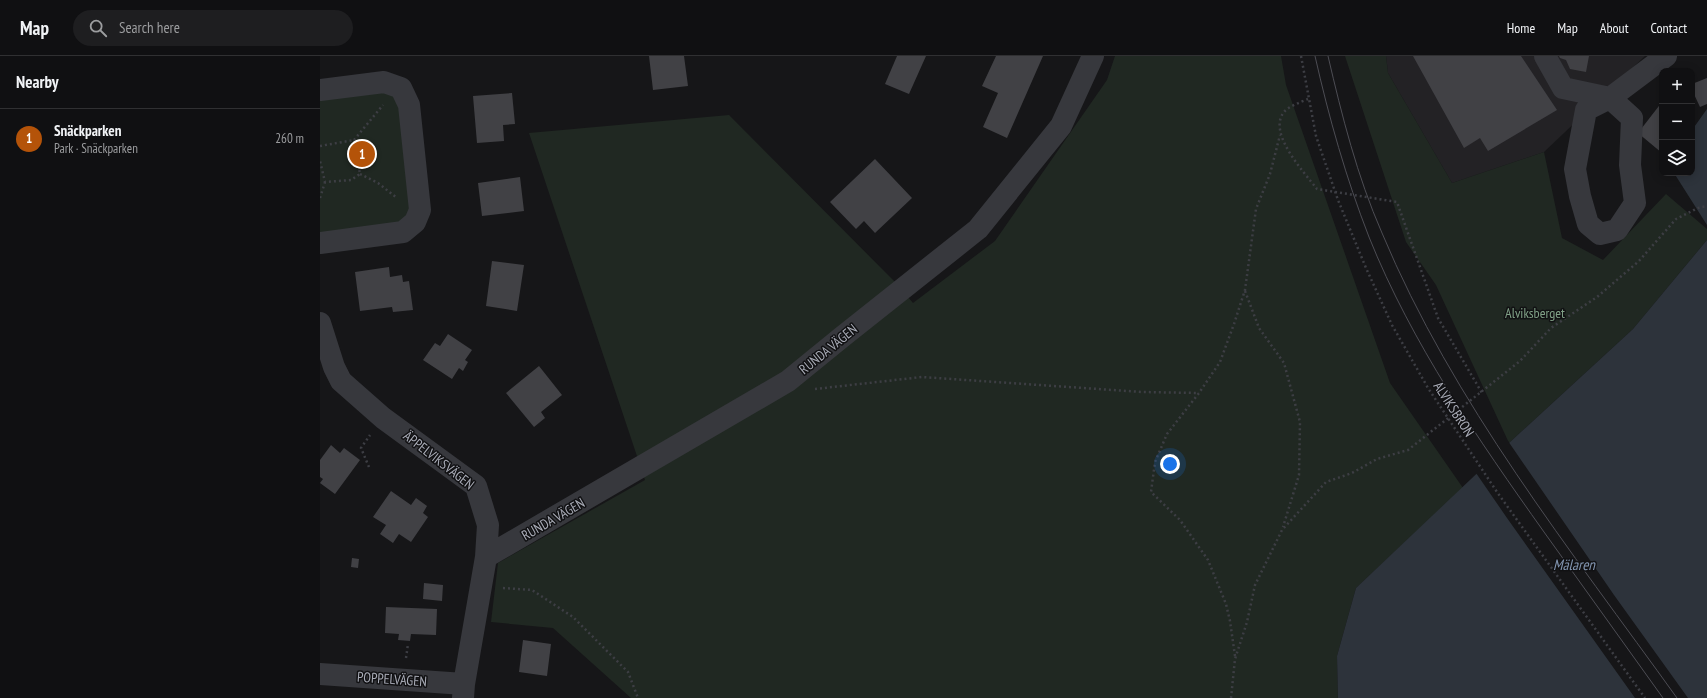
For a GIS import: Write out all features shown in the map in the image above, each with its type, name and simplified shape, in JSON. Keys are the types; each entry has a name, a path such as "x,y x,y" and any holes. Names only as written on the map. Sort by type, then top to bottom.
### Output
{"street":[{"name":"RUNDA VÄGEN","path":"486,558 788,381 978,229 1061,126 1093,56"},
{"path":"1545,56 1563,88 1610,98 1632,118 1630,165 1635,203 1617,230 1600,234 1588,224 1580,196 1575,169 1586,110 1610,98 1666,56"},
{"path":"320,90 384,82 401,88 409,104 420,210 415,222 403,232 320,243"},
{"name":"ÄPPELVIKSVÄGEN","path":"320,323 334,367 342,381 383,418 476,486 488,525 486,558 463,691"},
{"name":"POPPELVÄGEN","path":"320,674 463,691"}],"path":[{"name":"ALVIKSBRON","path":"1301,56 1316,136 1338,200 1366,268 1392,325 1428,388 1497,492 1645,698"},
{"path":"320,146 354,140 397,87"},
{"path":"1235,659 1230,621 1226,604 1208,560 1180,520 1151,492 1155,462 1167,434 1199,393 1220,362 1234,324 1245,290 1256,209 1270,174 1280,135 1279,119 1285,110 1308,99"},
{"path":"1280,135 1291,154 1317,189 1397,202 1438,318 1482,393"},
{"path":"354,140 360,174"},
{"path":"320,161 325,182 320,198"},
{"path":"360,174 378,183 418,215"},
{"path":"325,182 351,180 360,174"},
{"path":"1282,530 1326,482 1352,473 1377,459 1408,450 1482,393 1520,361 1551,328 1597,297 1639,261 1676,219 1698,208 1707,206"},
{"path":"1231,698 1235,659 1247,622 1255,585 1282,530 1299,475 1300,422 1284,364 1259,328 1245,290"},
{"path":"808,390 922,377 1142,392 1199,393"},
{"path":"369,467 361,448 383,418"},
{"path":"481,587 532,590 574,617 628,672 638,698"}],"shaded area":[{"path":"1386,56 1645,56 1544,152 1452,183 1388,73"}],"green space":[{"path":"1115,56 1281,56 1286,85 1390,383 1463,488 1356,588 1337,656 1338,698 631,698 553,628 491,622 498,563 645,480 529,133 729,115 895,282 913,303 995,241 1107,80"},
{"name":"Alviksberget","path":"1345,56 1386,56 1388,73 1452,183 1544,152 1562,238 1603,260 1666,194 1707,229 1707,240 1633,329 1509,443 1436,285 1406,242"},
{"path":"389,90 398,99 411,209 404,222 320,235 320,95"}],"water":[{"path":"1707,109 1707,225 1676,176 1695,176 1695,126"},
{"name":"Mälaren","path":"1707,240 1707,698 1338,698 1337,656 1356,588 1509,443 1633,329"}],"pier":[{"path":"1508,441 1614,595 1688,698 1635,698 1507,518 1476,473"}],"building":[{"path":"649,56 684,56 688,86 653,90"},
{"path":"897,56 926,56 909,94 885,84"},
{"path":"996,56 1043,56 1007,138 983,127 998,93 982,86"},
{"path":"1413,56 1521,56 1557,110 1488,151 1480,138 1464,148"},
{"path":"1559,56 1589,56 1586,72 1570,69 1566,60 1560,58"},
{"path":"1707,78 1707,104 1700,107 1695,96 1695,83"},
{"path":"512,93 515,124 503,125 504,141 477,143 473,96"},
{"path":"1659,106 1659,150 1638,133"},
{"path":"875,159 912,198 875,233 864,221 856,229 830,202"},
{"path":"520,177 524,211 482,216 478,183"},
{"path":"492,261 524,265 517,311 486,306"},
{"path":"389,267 390,277 402,275 403,282 409,281 413,310 393,312 392,307 360,311 355,272"},
{"path":"448,334 472,350 465,360 468,362 463,371 459,368 452,379 423,360 435,343 440,346"},
{"path":"539,366 562,395 541,412 545,418 534,427 506,393"},
{"path":"331,445 340,453 344,448 360,460 335,494 320,483 323,479 320,477 320,460"},
{"path":"391,491 411,505 416,498 427,506 423,513 428,517 411,542 399,534 393,543 380,534 386,525 373,517"},
{"path":"352,558 359,559 358,568 351,567"},
{"path":"424,583 443,585 442,601 423,599"},
{"path":"386,607 437,609 436,635 411,634 410,641 398,640 399,634 385,633"},
{"path":"523,640 551,644 547,676 519,672"}],"tram line":[{"path":"1315,56 1345,170 1369,237 1386,277 1405,315 1448,390 1495,462 1663,698"},
{"path":"1328,56 1351,146 1373,211 1411,296 1443,356 1478,416 1516,473 1555,530 1677,698"}],"place":[{"name":"Snäckparken","path":"362,154"}]}
